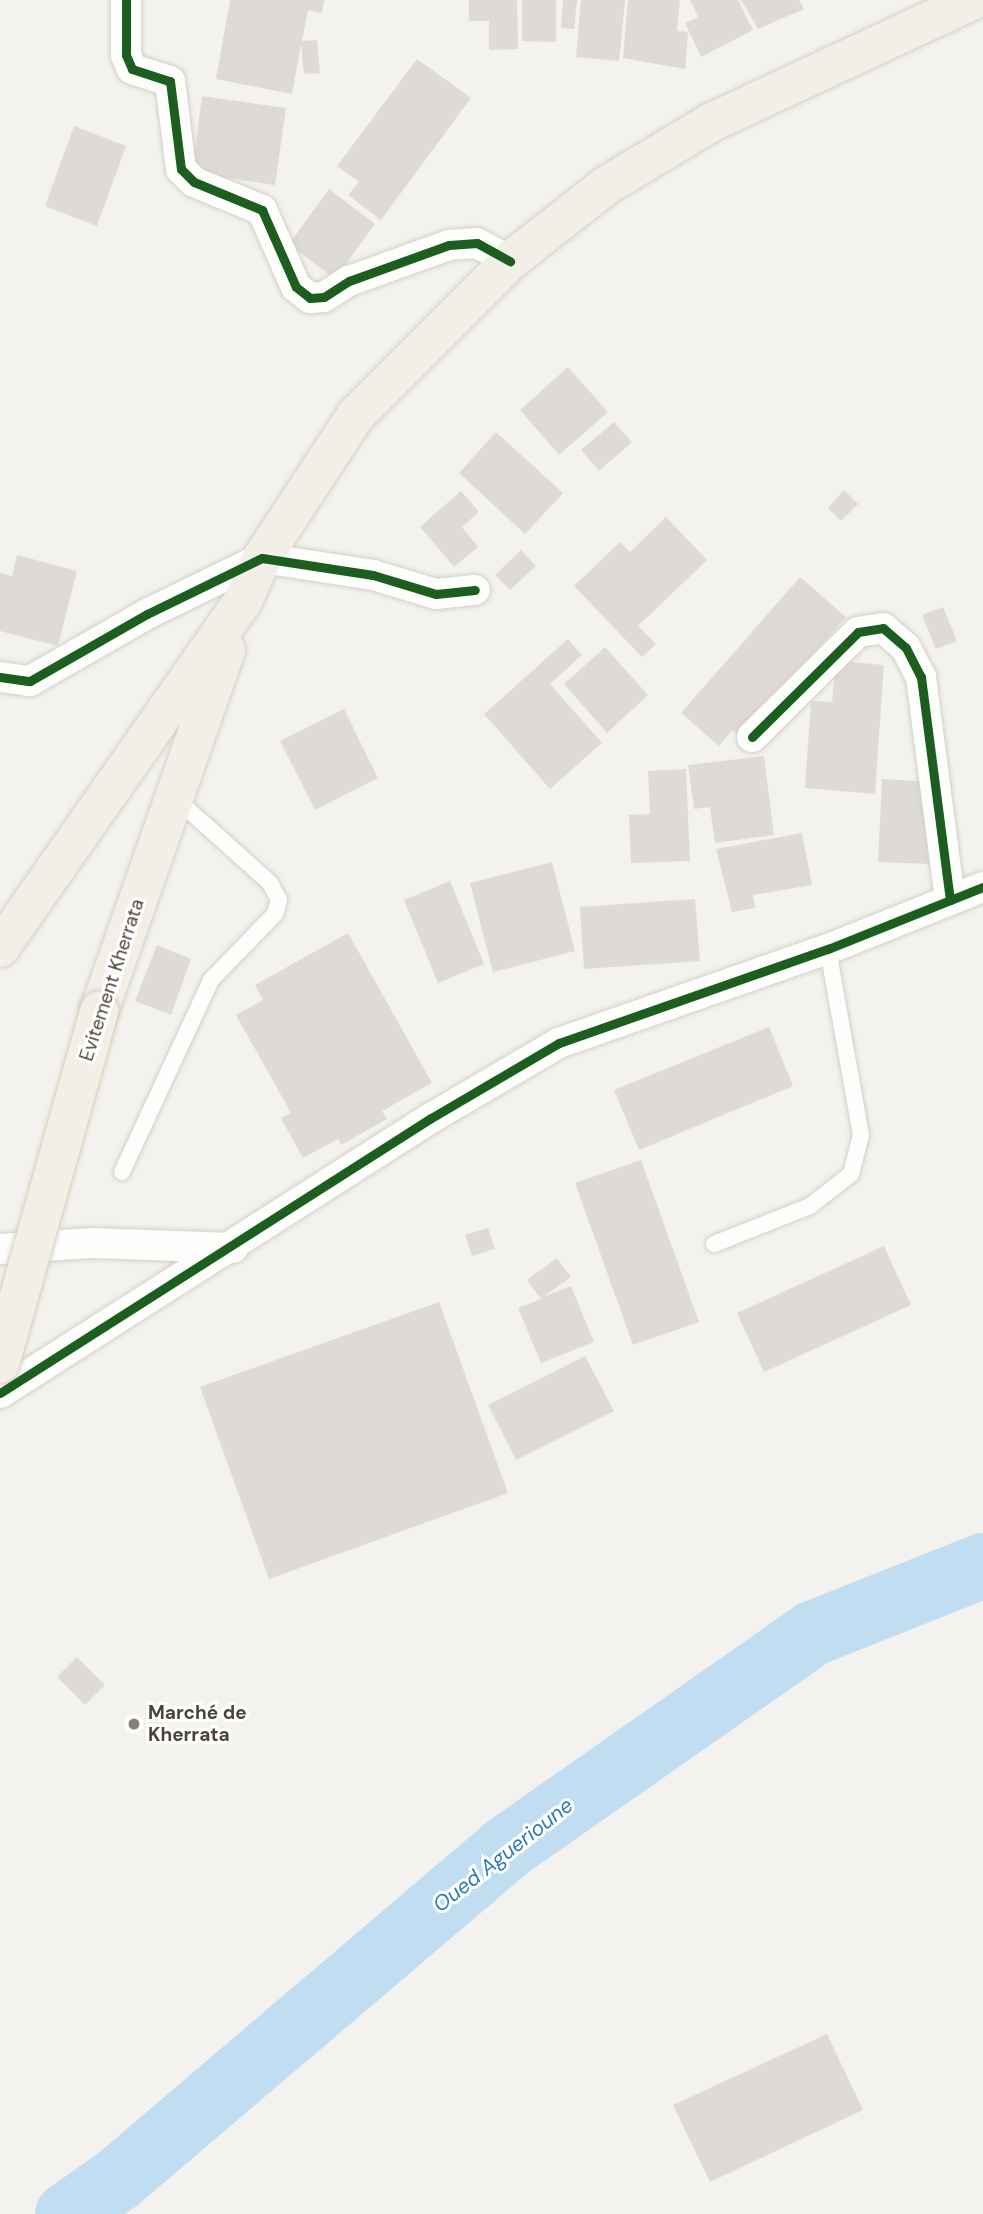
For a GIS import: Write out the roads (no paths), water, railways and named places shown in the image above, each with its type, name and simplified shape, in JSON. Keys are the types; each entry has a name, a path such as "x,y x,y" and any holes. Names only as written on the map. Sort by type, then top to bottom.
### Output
{"main road":[{"path":"0,948 243,601 262,558 356,415 510,261 607,185 710,123 974,0"},
{"name":"Evitement Kherrata","path":"0,1364 99,1011 243,601"}],"street":[{"path":"126,0 126,55 132,69 170,80 181,169 194,182 262,210 296,287 310,298 324,297 349,281 449,245 477,243 510,261"},
{"path":"0,677 30,681 147,614 262,558 373,575 436,594 475,590"},
{"path":"752,737 858,632 883,628 906,648 921,677 950,900"},
{"path":"0,1393 233,1248 431,1118 559,1044 828,948 983,887"},
{"path":"0,1249 92,1243 233,1248"}],"lane":[{"path":"122,1172 211,980 275,914 279,900 270,883 174,797"},
{"path":"714,1244 810,1206 851,1174 861,1135 828,948"}],"waterway":[{"name":"Oued Aguerioune","path":"67,2214 117,2179 508,1846 812,1633 983,1565"}],"place":[{"name":"Marché de Kherrata","path":"134,1724"}]}
